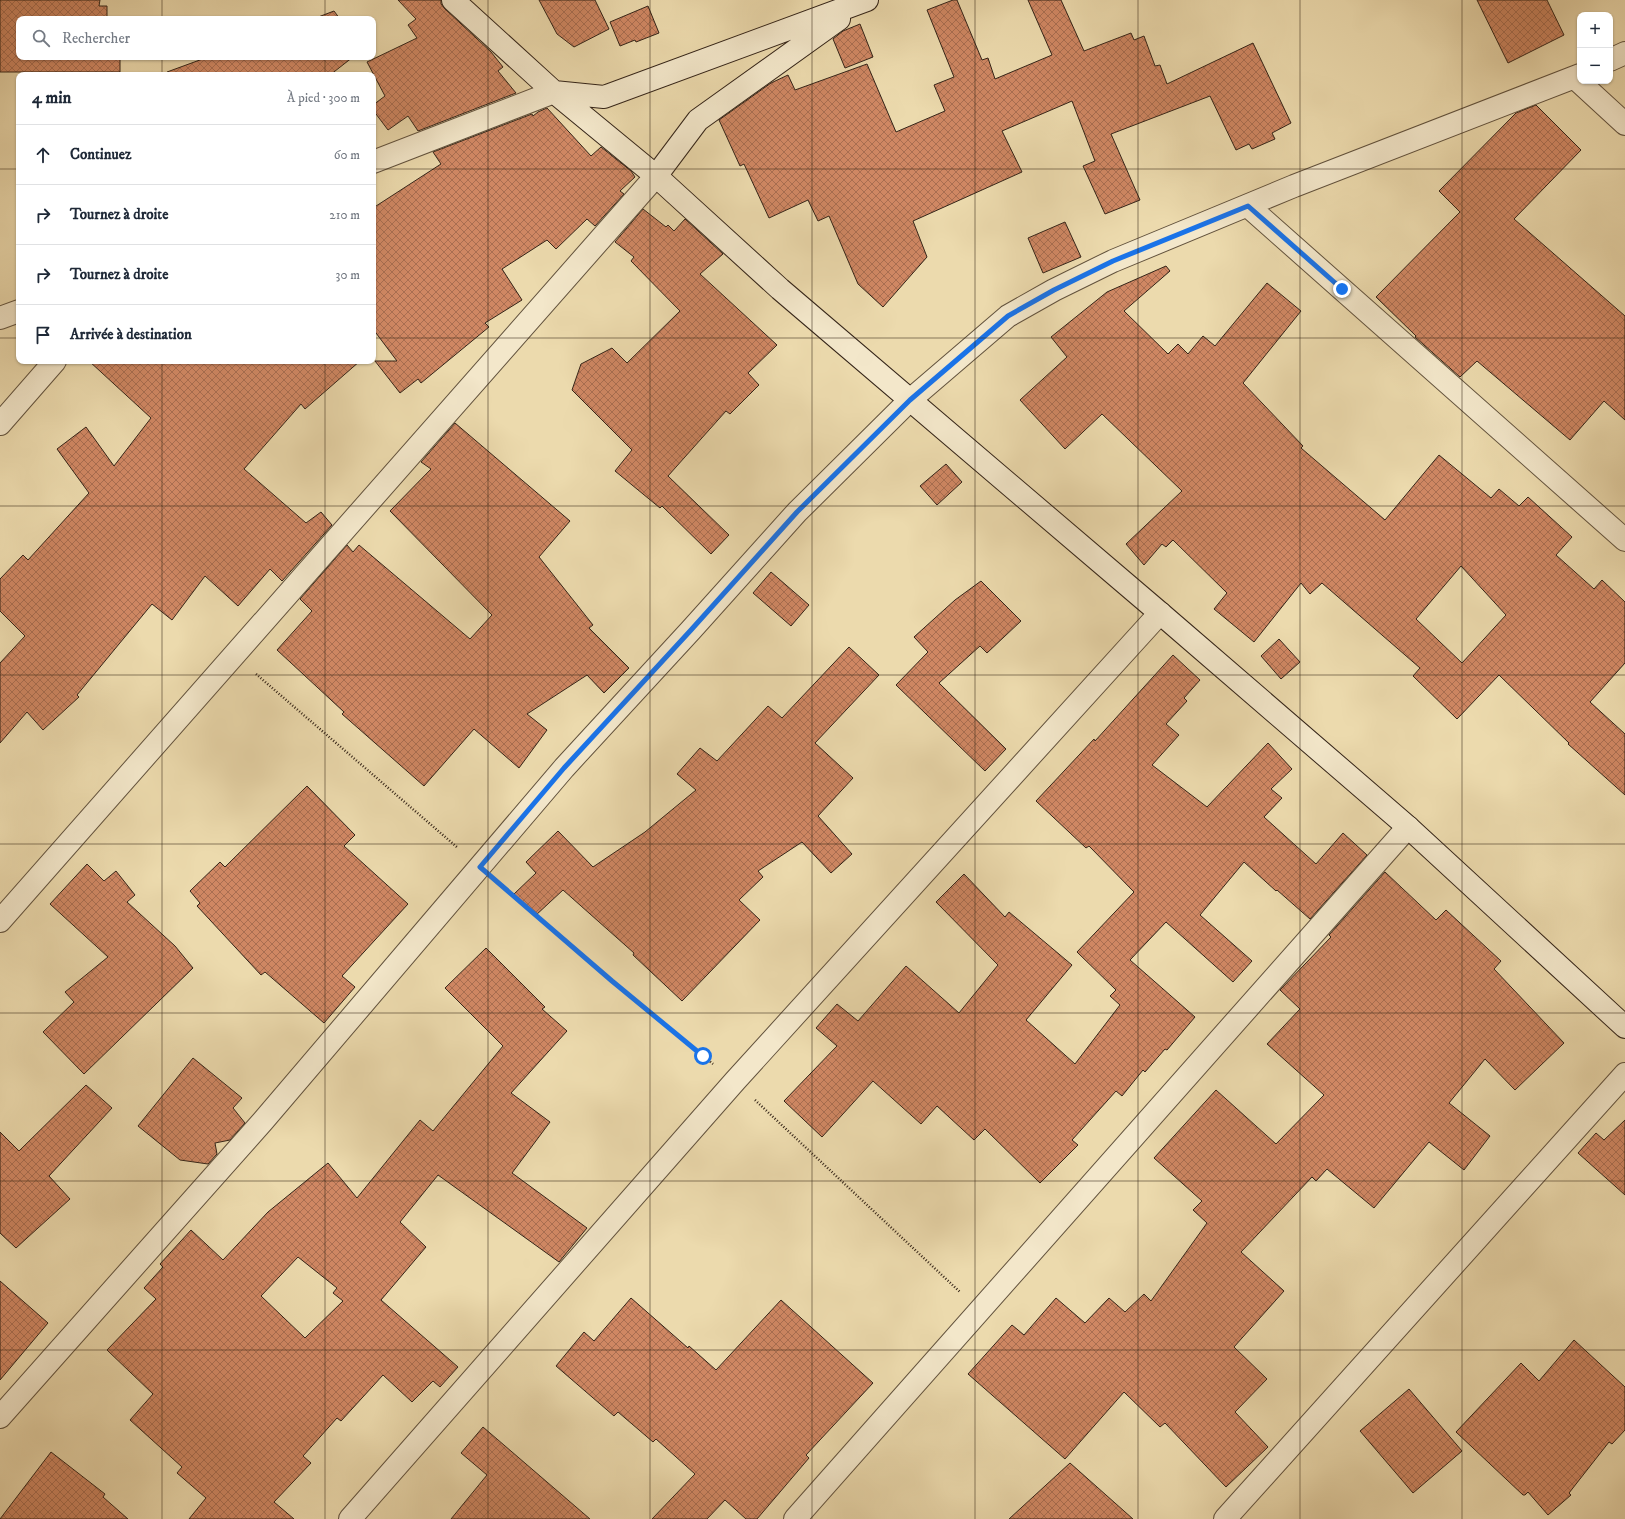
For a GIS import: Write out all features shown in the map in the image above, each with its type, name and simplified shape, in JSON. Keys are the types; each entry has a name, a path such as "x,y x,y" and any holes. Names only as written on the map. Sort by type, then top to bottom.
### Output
{"street":[{"path":"453,0 554,92 656,176 780,289 1160,612 1408,827 1625,1027"},
{"path":"376,161 554,92 604,97 864,1"},
{"path":"0,921 656,176 698,120 864,1"},
{"path":"1613,59 1625,53"},
{"path":"0,1417 263,1121 564,768 797,512 910,400 1008,316 1054,290 1113,261 1294,186 1577,77"},
{"path":"1584,84 1625,124"},
{"path":"1248,206 1625,540"},
{"path":"0,318 16,311"},
{"path":"0,424 52,364"},
{"path":"350,1519 735,1081 1160,612"},
{"path":"795,1519 1408,827"},
{"path":"1225,1519 1625,1074"}],"path":[{"path":"234,656 612,981 735,1081 979,1310"}],"building":[{"path":"0,0 100,0 99,6 107,6 107,16 16,16 16,60 120,60 120,72 0,72"},
{"path":"398,0 441,0 441,4 445,9 491,52 503,67 498,71 516,93 418,131 408,116 388,130 376,114 376,103 385,96 376,79 376,72 372,72 367,62 376,60 376,58 417,38 408,25 416,19"},
{"path":"539,0 595,0 609,29 574,47 557,34"},
{"path":"953,0 957,0 982,60 988,58 995,79 1052,55 1028,0 1061,0 1084,51 1131,33 1134,40 1144,36 1155,66 1160,65 1167,84 1253,43 1291,123 1272,133 1275,139 1252,149 1249,144 1236,150 1210,96 1111,134 1140,200 1105,214 1083,166 1095,161 1072,101 1002,131 1022,172 913,221 927,257 883,307 858,284 829,216 818,221 808,200 769,218 744,164 740,166 719,120 771,83 788,75 795,90 867,64 896,132 945,111 934,85 954,77 927,10"},
{"path":"1477,0 1547,0 1564,35 1508,63"},
{"path":"648,6 659,33 636,42 635,40 620,46 610,22"},
{"path":"334,11 338,16 321,16"},
{"path":"860,24 873,57 845,68 833,39 843,31"},
{"path":"200,60 349,60 334,72 167,72"},
{"path":"1536,105 1581,150 1514,219 1625,316 1625,420 1604,401 1570,440 1477,361 1460,377 1415,337 1416,336 1376,297 1460,212 1439,191 1516,113"},
{"path":"547,108 591,156 601,147 631,171 635,177 620,191 624,194 595,226 587,219 556,249 547,240 502,269 522,300 485,323 489,327 421,383 418,379 400,393 376,362 376,361 397,361 376,333 376,206 441,164 433,152 532,114 533,116"},
{"path":"643,209 666,227 668,225 674,231 685,219 723,254 700,274 777,345 748,373 759,385 730,414 726,411 668,476 729,535 711,554 662,506 660,508 615,471 632,450 572,390 581,364 612,348 627,363 680,311 631,261 634,257 615,242"},
{"path":"1065,222 1081,257 1043,273 1028,238"},
{"path":"1166,266 1170,271 1124,311 1168,354 1178,344 1188,354 1203,336 1215,346 1267,283 1301,311 1243,383 1303,446 1301,448 1385,520 1439,455 1491,498 1499,489 1519,506 1528,497 1572,537 1556,555 1594,589 1602,580 1625,602 1625,663 1590,702 1625,734 1625,795 1568,744 1569,743 1499,675 1457,719 1413,676 1420,668 1322,583 1310,594 1301,583 1254,642 1214,609 1227,593 1173,540 1166,547 1162,544 1144,565 1126,544 1182,491 1102,414 1065,449 1020,400 1067,357 1051,337 1107,292","holes":["1461,566 1506,615 1462,663 1416,619"]},
{"path":"92,364 357,364 305,409 301,404 244,469 306,523 321,512 332,525 282,581 270,569 238,606 205,576 172,620 152,604 77,695 79,697 43,730 27,712 0,743 0,663 25,636 0,611 0,579 23,555 28,560 89,493 57,449 86,427 114,466 151,418"},
{"path":"455,423 570,521 539,557 593,625 589,628 629,668 604,693 587,675 527,714 547,730 519,768 474,729 424,786 342,714 344,712 277,650 312,611 300,599 347,545 353,552 359,545 470,639 492,615 390,511 431,469 421,462"},
{"path":"946,464 962,482 937,505 920,486"},
{"path":"771,572 809,605 791,626 753,593"},
{"path":"981,581 1021,621 987,653 980,646 939,683 1006,749 985,771 896,685 928,652 914,637 955,600"},
{"path":"1279,639 1300,662 1281,679 1261,656"},
{"path":"849,647 879,675 815,743 853,778 818,816 852,854 831,873 802,842 758,871 763,877 739,900 760,920 682,1001 633,955 634,953 563,890 535,916 514,894 536,873 526,862 558,831 593,867 645,832 696,790 677,774 700,748 717,761 768,706 782,718"},
{"path":"1173,655 1200,680 1184,698 1187,701 1166,724 1179,735 1152,765 1207,807 1268,743 1292,769 1271,789 1282,798 1264,817 1316,864 1343,833 1367,855 1310,919 1244,862 1200,915 1252,961 1233,982 1166,922 1130,960 1195,1017 1167,1050 1165,1049 1145,1072 1143,1070 1122,1096 1116,1091 1072,1140 1078,1145 1040,1183 985,1129 974,1140 937,1106 921,1124 873,1081 822,1137 784,1101 837,1046 816,1028 837,1004 858,1021 906,966 959,1013 998,965 936,902 964,874 1005,917 1009,912 1072,965 1026,1020 1075,1064 1120,1005 1110,996 1116,990 1077,952 1134,892 1089,846 1086,848 1036,801 1094,739 1095,741"},
{"path":"307,786 355,835 344,846 408,904 342,976 355,987 324,1023 265,972 261,975 197,906 200,903 190,891 220,862 225,867"},
{"path":"87,864 104,881 116,871 135,895 127,902 175,946 193,968 84,1074 43,1032 74,1002 65,992 108,957 50,904"},
{"path":"1385,872 1436,920 1446,910 1501,961 1494,969 1564,1043 1515,1090 1485,1059 1449,1103 1490,1136 1464,1170 1429,1142 1374,1208 1327,1169 1316,1181 1312,1177 1241,1252 1284,1291 1234,1347 1267,1379 1235,1412 1268,1447 1226,1487 1165,1423 1160,1427 1124,1392 1065,1459 968,1374 1012,1325 1024,1335 1056,1298 1085,1323 1109,1298 1125,1312 1144,1294 1151,1301 1207,1223 1193,1210 1202,1201 1154,1158 1216,1090 1276,1144 1324,1095 1267,1044 1300,1009 1280,990 1331,937 1329,935"},
{"path":"486,948 545,1007 542,1009 567,1031 511,1093 550,1122 512,1173 587,1228 559,1262 438,1175 400,1222 426,1247 381,1300 458,1367 440,1387 433,1381 412,1402 383,1375 341,1421 337,1418 303,1456 311,1463 274,1502 294,1519 189,1519 206,1498 177,1473 182,1467 130,1420 153,1394 107,1350 156,1299 144,1288 163,1267 160,1264 191,1230 223,1260 268,1212 328,1163 357,1198 420,1120 433,1131 503,1046 445,988","holes":["298,1257 337,1288 333,1293 343,1301 305,1338 261,1296"]},
{"path":"193,1058 242,1098 233,1108 245,1123 230,1140 215,1143 217,1154 208,1164 180,1160 138,1126"},
{"path":"86,1085 112,1108 49,1176 70,1199 16,1248 0,1233 0,1132 19,1151"},
{"path":"1625,1120 1625,1195 1578,1153 1596,1133 1604,1140"},
{"path":"0,1281 48,1323 0,1380"},
{"path":"631,1298 688,1348 689,1346 716,1370 781,1300 873,1383 806,1455 809,1458 757,1519 746,1519 725,1500 707,1519 652,1519 695,1474 656,1439 653,1442 618,1412 614,1416 556,1366 584,1332 594,1341"},
{"path":"1574,1340 1625,1387 1625,1430 1612,1444 1609,1442 1569,1493 1571,1495 1548,1515 1528,1492 1523,1495 1456,1432 1521,1363 1539,1381"},
{"path":"1409,1389 1462,1451 1413,1493 1360,1431"},
{"path":"483,1427 590,1519 451,1519 487,1475 461,1453"},
{"path":"51,1452 105,1494 103,1497 128,1519 0,1519"},
{"path":"1070,1463 1133,1519 1009,1519"}],"route":[{"path":"703,1056 612,981 480,867 564,768 797,512 910,400 1008,316 1054,290 1113,261 1248,206 1342,289"}]}
